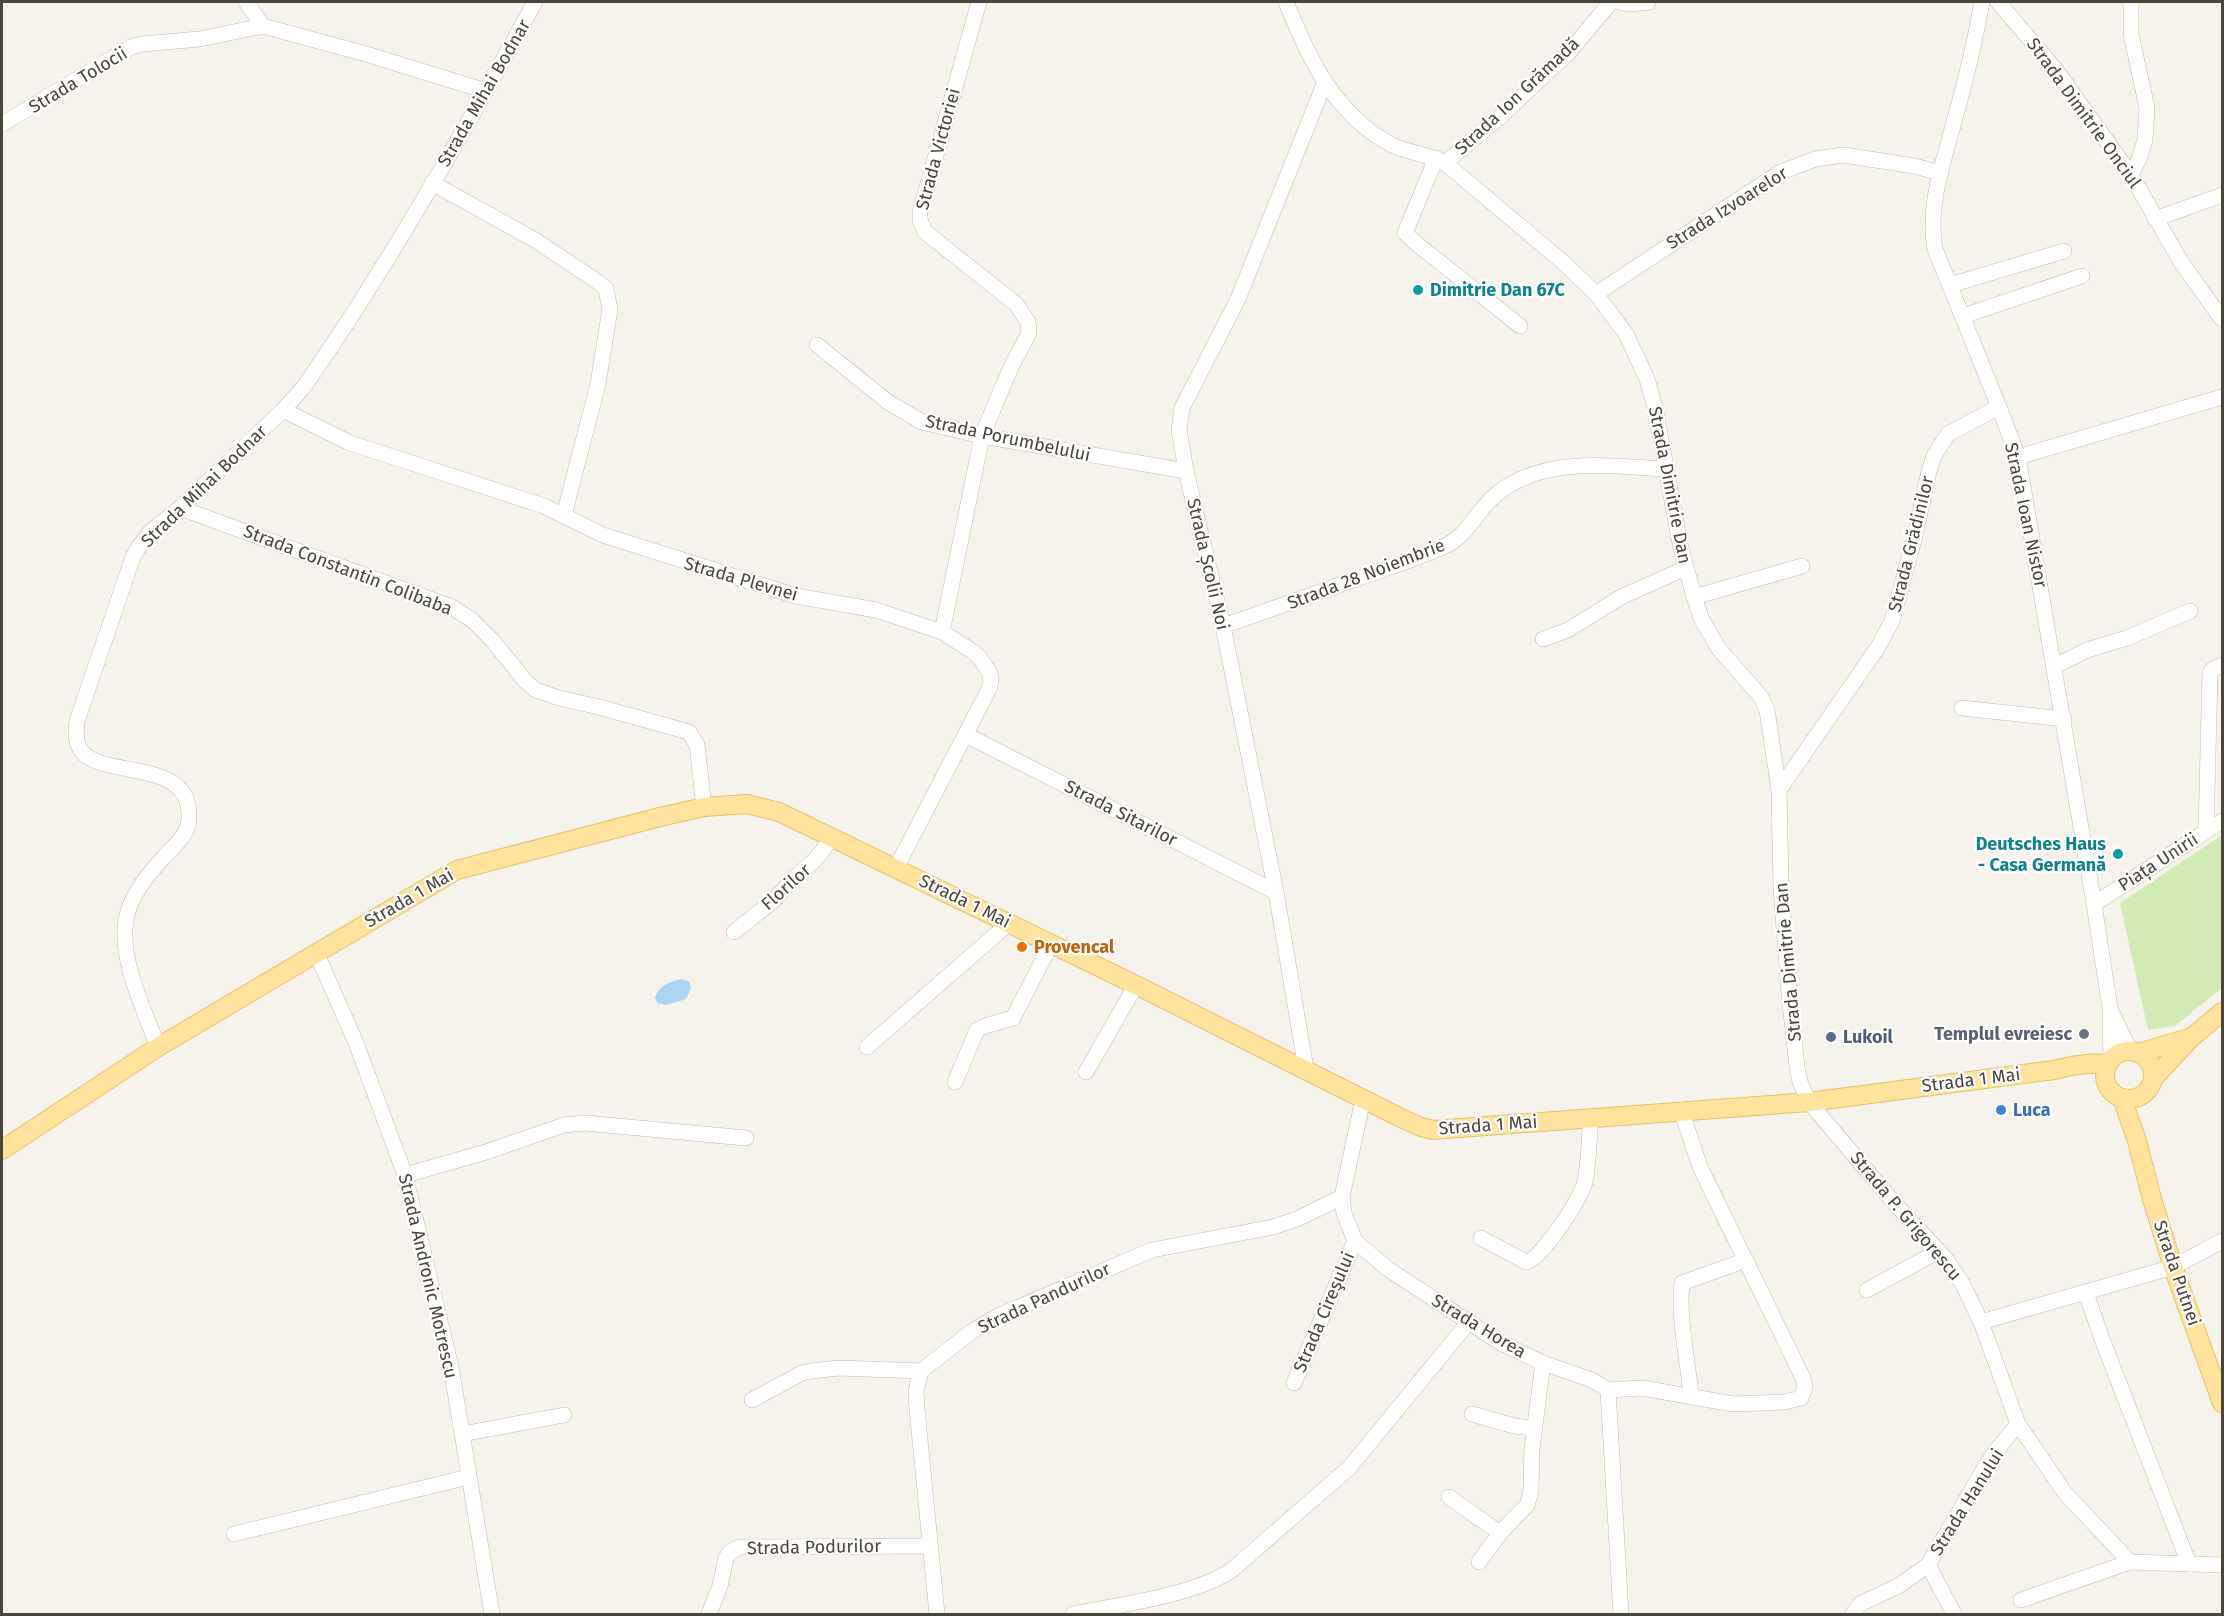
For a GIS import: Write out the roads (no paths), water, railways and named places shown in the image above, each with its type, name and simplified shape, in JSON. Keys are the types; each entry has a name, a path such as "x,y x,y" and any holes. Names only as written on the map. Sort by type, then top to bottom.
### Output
{"main road":[{"name":"Strada 1 Mai","path":"2,1150 158,1047 457,870 660,816 704,807 747,804 780,812 833,837 1420,1127 1433,1130 1809,1102 2054,1070 2091,1063 2108,1069"},
{"path":"2191,1038 2134,1052 2123,1052 2108,1069 2110,1090 2129,1100 2142,1096 2153,1080 2191,1038 2223,1012"},
{"path":"2134,1052 2150,1064 2153,1080"},
{"name":"Strada Putnei","path":"2137,1141 2142,1096"},
{"name":"Strada Putnei","path":"2122,1098 2137,1141 2173,1267 2223,1403"}],"street":[{"name":"Strada Mihai Bodnar","path":"158,1047 125,947 127,915 137,892 182,837 188,826 189,810 186,799 178,786 165,779 100,762 86,756 80,750 76,740 80,711 133,557 150,532 180,508 303,388 432,183 535,2"},
{"name":"Strada Victoriei","path":"942,632 982,436 1011,367 1029,333 1028,322 1016,304 925,232 920,220 920,212 979,2"},
{"name":"Strada Dimitrie Dan","path":"1286,2 1305,50 1340,104 1377,135 1406,151 1440,160 1564,263 1596,294 1626,334 1644,371 1655,407 1686,568 1702,620 1719,649 1761,698 1767,710 1779,790 1789,994 1797,1067 1800,1082 1809,1102"},
{"name":"Strada Ion Grămadă","path":"1440,160 1502,115 1569,52 1611,2"},
{"path":"1619,2 1631,4 1648,2"},
{"name":"Strada Ioan Nistor","path":"1982,2 1977,33 1935,192 1932,221 1935,249 2000,407 2018,458 2064,719 2110,1008 2108,1069"},
{"name":"Strada Dimitrie Onciul","path":"1998,2 2056,70 2131,175 2196,285 2223,319"},
{"path":"2131,2 2131,34 2147,108 2145,140 2131,175"},
{"path":"250,3 263,26"},
{"name":"Strada Tolocii","path":"2,124 131,47 200,39 263,26 366,54 486,91"},
{"name":"Strada Școlii Noi","path":"1306,1069 1276,892 1223,626 1186,471 1179,430 1182,408 1238,299 1325,82"},
{"name":"Strada Izvoarelor","path":"1596,294 1779,173 1815,159 1844,155 1941,172"},
{"path":"1440,160 1406,233 1520,326"},
{"path":"432,183 535,240 606,289 610,309 598,384 564,514"},
{"path":"2155,219 2223,195"},
{"path":"1950,285 2064,251"},
{"path":"1963,316 2082,276"},
{"name":"Strada Porumbelului","path":"817,345 888,402 922,422 982,436 1186,471"},
{"path":"2018,458 2223,397"},
{"name":"Strada Grădinilor","path":"1779,790 1878,648 1892,621 1934,456 1948,434 2000,407"},
{"name":"Strada Plevnei","path":"283,410 350,443 544,506 603,535 796,596 876,610 942,632 972,651 985,664 991,681 966,735 896,868"},
{"name":"Strada 28 Noiembrie","path":"1223,626 1395,565 1447,544 1462,535 1496,494 1518,479 1535,473 1583,466 1666,469"},
{"name":"Strada Constantin Colibaba","path":"180,508 452,607 472,620 493,641 526,682 536,690 689,732 697,746 704,807"},
{"path":"1694,597 1802,566"},
{"path":"1543,639 1568,630 1621,597 1686,568"},
{"path":"2055,666 2087,650 2127,638 2190,611"},
{"path":"2206,831 2210,673 2213,669 2223,665"},
{"path":"1962,708 2064,719"},
{"name":"Strada Sitarilor","path":"966,735 1276,892"},
{"name":"Piața Unirii","path":"2094,904 2223,820"},
{"name":"Florilor","path":"734,932 773,902 814,861 833,837"},
{"path":"867,1047 1009,923"},
{"path":"955,1082 977,1030 1013,1018 1052,944"},
{"name":"Strada Andronic Motrescu","path":"316,952 356,1043 405,1175 452,1367 492,1614"},
{"path":"1086,1072 1136,985"},
{"name":"Strada Ioan Nistor","path":"2110,1008 2134,1052"},
{"name":"Strada Horea","path":"1363,1098 1342,1197 1344,1213 1355,1241 1388,1269 1501,1343 1543,1363 1592,1380 1608,1390"},
{"name":"Strada P. Grigorescu","path":"1809,1102 1897,1206 1939,1251 1962,1283 1981,1322 2018,1424 2065,1493 2130,1562"},
{"path":"1621,1614 1608,1390 1642,1388 1733,1404 1785,1402 1801,1398 1804,1392 1803,1378 1700,1167 1681,1110"},
{"path":"1481,1238 1526,1262 1531,1261 1542,1250 1585,1184 1591,1117"},
{"path":"405,1175 486,1152 564,1125 585,1123 746,1138"},
{"name":"Strada Pandurilor","path":"921,1371 971,1332 998,1316 1112,1266 1152,1250 1273,1227 1297,1219 1342,1197"},
{"name":"Strada Cireşului","path":"1294,1383 1355,1241"},
{"path":"1981,1322 2173,1267 2223,1241"},
{"path":"1867,1290 1939,1251"},
{"path":"1691,1396 1680,1305 1682,1283 1746,1260"},
{"path":"2086,1293 2189,1564"},
{"path":"1073,1614 1197,1587 1220,1579 1349,1468 1468,1323"},
{"path":"1479,1562 1500,1533 1527,1504 1531,1491 1534,1428 1543,1363"},
{"path":"752,1400 802,1373 811,1371 839,1368 921,1371 916,1391 917,1409 937,1614"},
{"path":"1472,1414 1514,1426 1534,1428"},
{"path":"462,1434 564,1415"},
{"name":"Strada Hanului","path":"1853,1614 1860,1604 1900,1585 1928,1565 1991,1457 2018,1424"},
{"path":"234,1534 468,1477"},
{"path":"1449,1497 1500,1533"},
{"name":"Strada Podurilor","path":"709,1614 720,1587 726,1558 729,1552 739,1547 930,1546"},
{"path":"2021,1600 2130,1562 2223,1565"},
{"path":"1928,1565 1954,1614"}],"water":[{"path":"680,979 689,981 691,988 686,999 666,1005 657,1003 655,997 659,990 668,983"}],"place":[{"name":"Dimitrie Dan 67C","path":"1418,290"},
{"name":"Deutsches Haus - Casa Germană","path":"2118,854"},
{"name":"Provencal","path":"1022,947"},
{"name":"Templul evreiesc","path":"2084,1034"},
{"name":"Lukoil","path":"1831,1037"},
{"name":"Luca","path":"2001,1110"}]}
